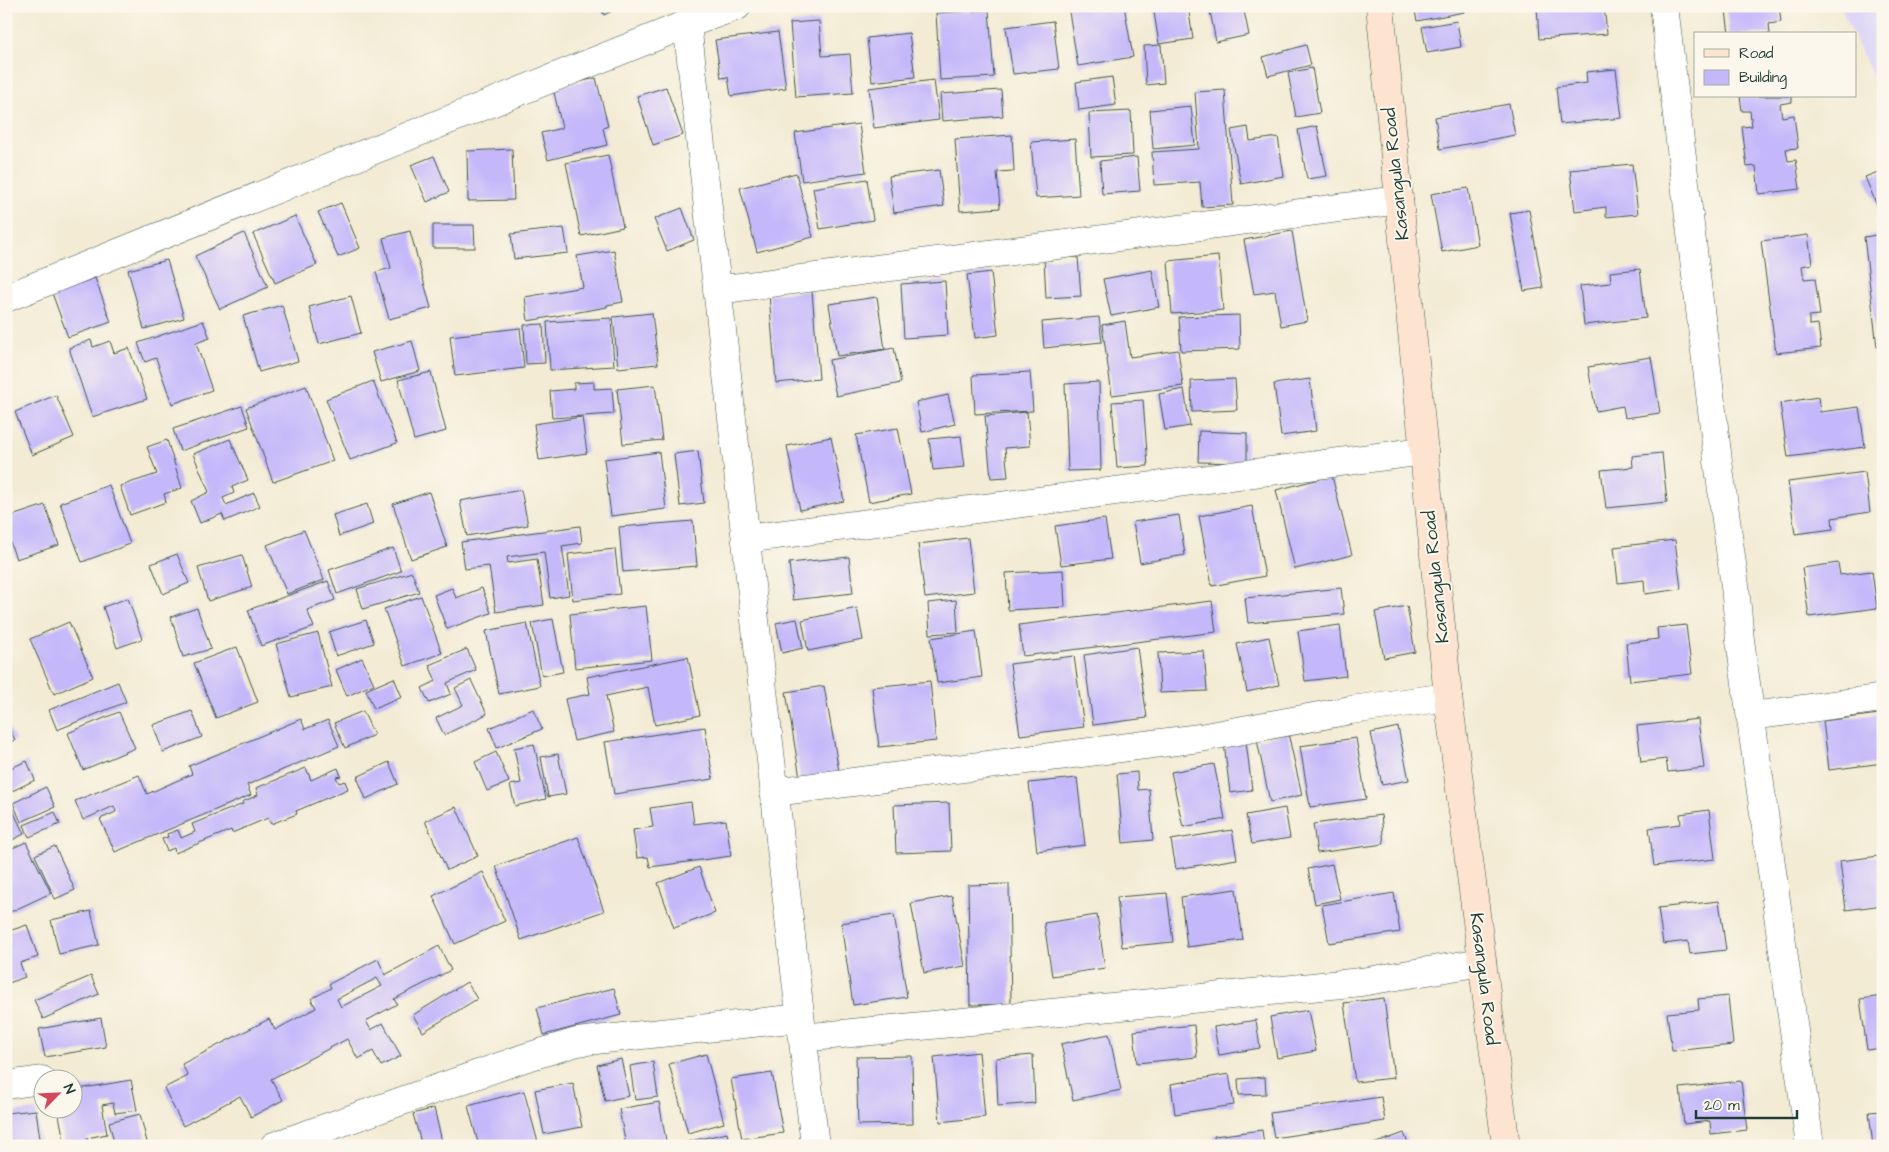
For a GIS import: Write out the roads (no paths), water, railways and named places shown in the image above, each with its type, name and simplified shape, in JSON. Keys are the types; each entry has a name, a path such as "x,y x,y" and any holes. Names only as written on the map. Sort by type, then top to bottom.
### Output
{"main road":[{"name":"Kasangula Road","path":"1380,6 1448,697 1506,1146"}],"street":[{"path":"6,298 687,24 737,6"},
{"path":"1664,6 1718,461 1734,576 1740,640 1810,1146"},
{"path":"687,24 814,1146"},
{"path":"717,290 1399,200"},
{"path":"746,539 1424,451"},
{"path":"774,792 1200,738 1351,710 1448,697"},
{"path":"1752,716 1883,698"},
{"path":"274,1146 524,1058 577,1042 801,1028 1361,982 1482,962"},
{"path":"6,1085 32,1081"}]}
